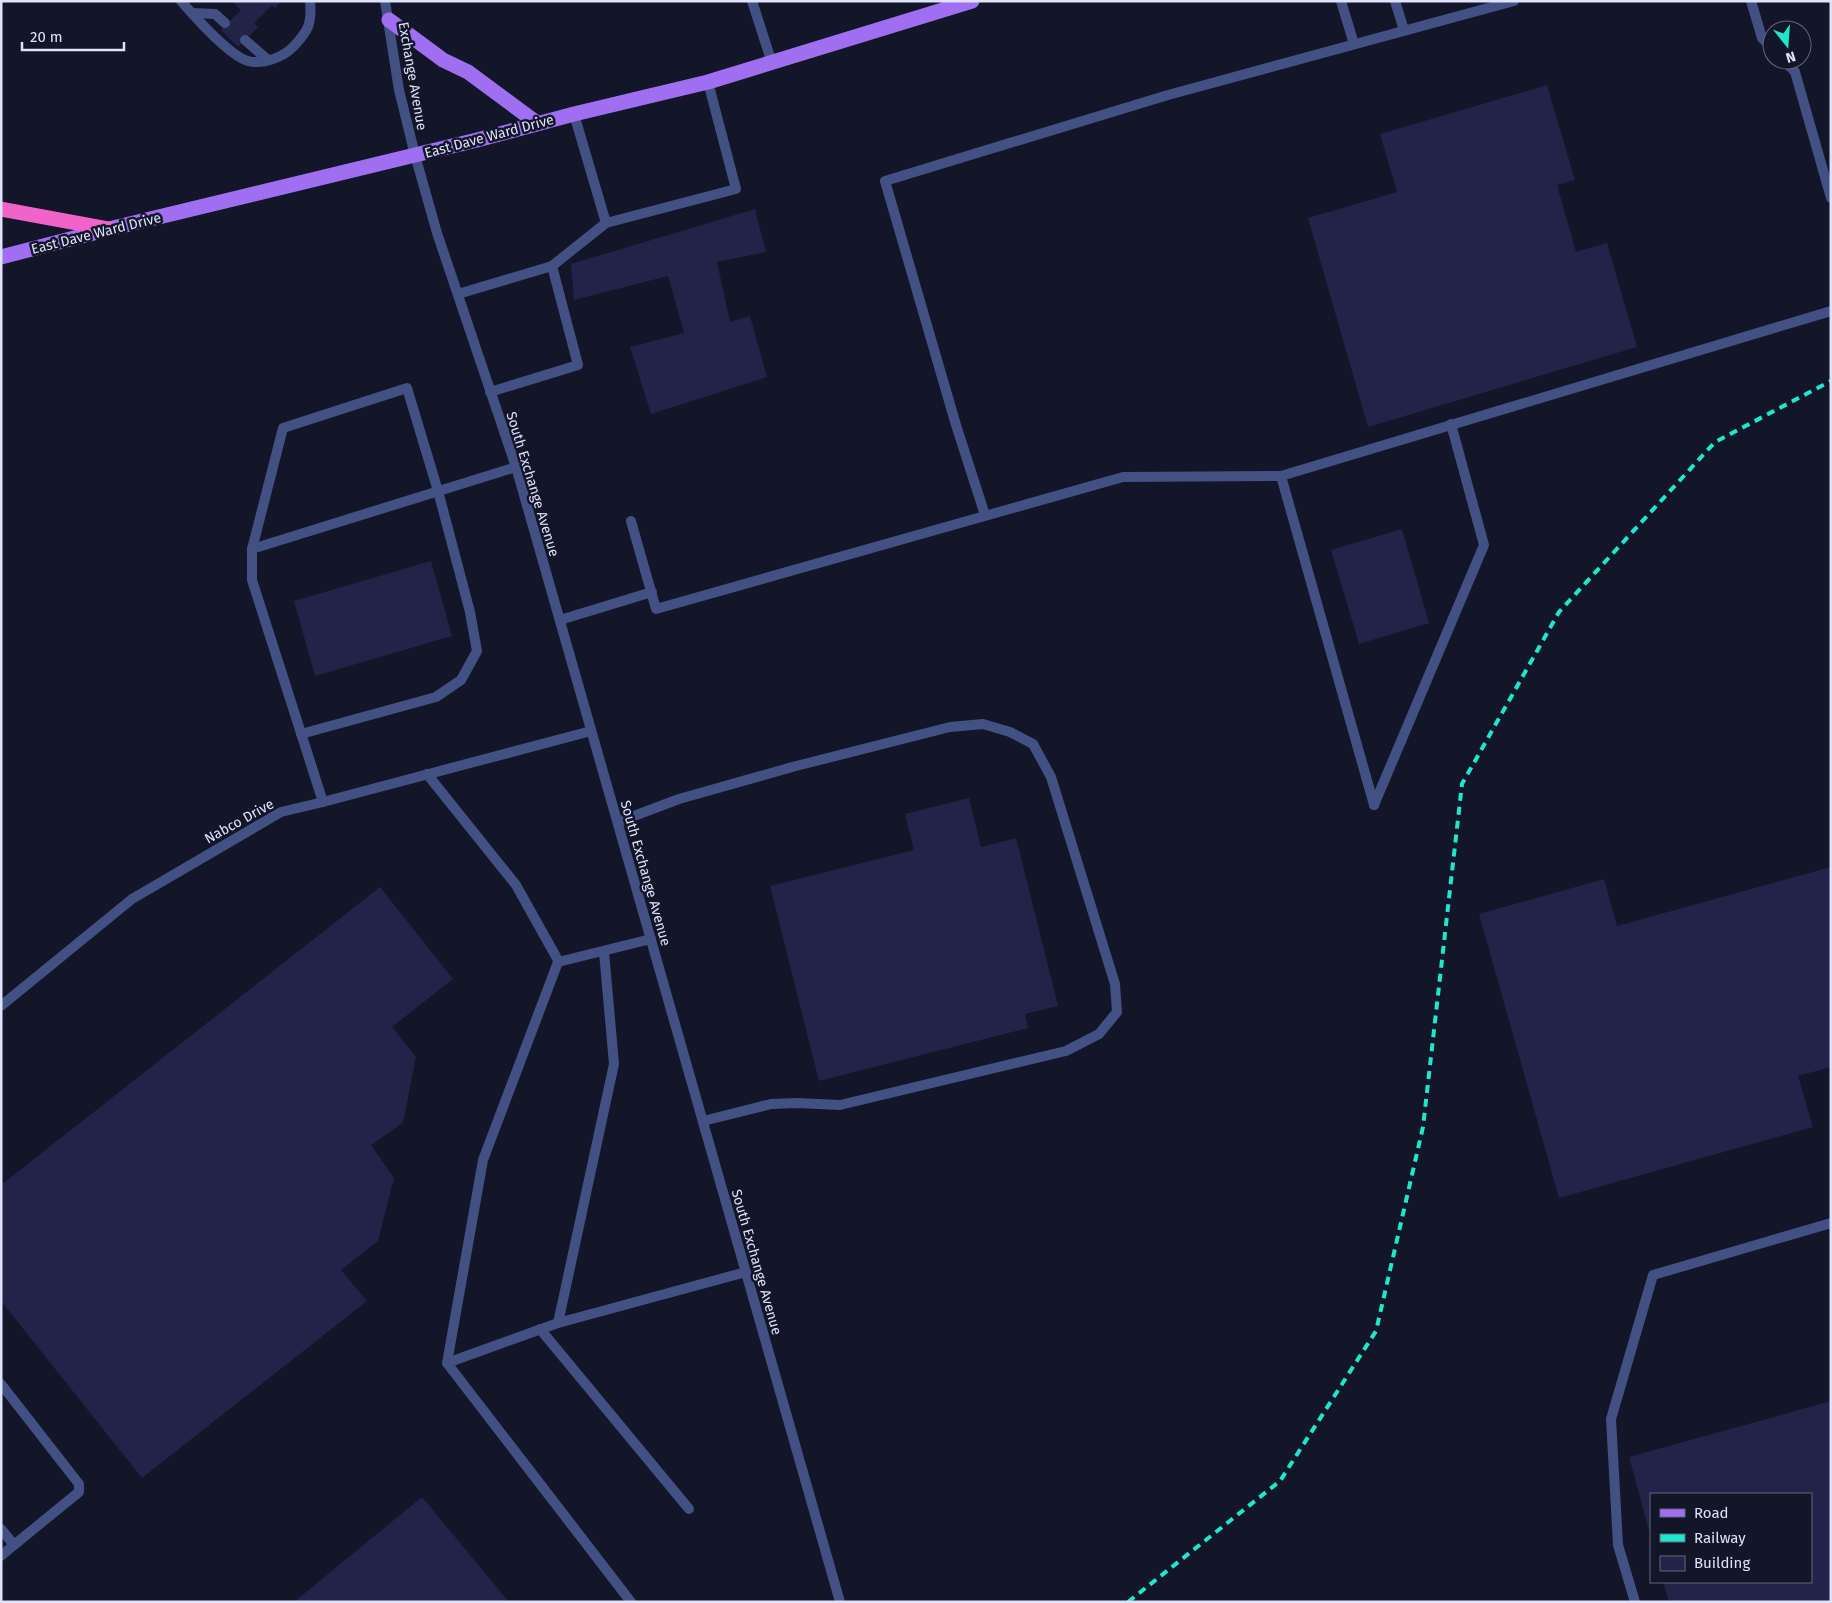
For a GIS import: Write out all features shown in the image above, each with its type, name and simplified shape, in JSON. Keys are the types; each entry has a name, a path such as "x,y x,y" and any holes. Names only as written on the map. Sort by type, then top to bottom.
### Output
{"highway":[{"path":"1,209 109,229"}],"main road":[{"name":"East Dave Ward Drive","path":"1,257 708,82 972,1"},
{"path":"389,20 443,60 468,72 537,123"}],"street":[{"path":"181,1 234,54 248,61 268,60 289,52 305,34 312,19 310,1"},
{"name":"Exchange Avenue","path":"384,1 389,20 399,90 415,155"},
{"path":"752,1 772,63"},
{"path":"1341,1 1354,44"},
{"path":"1395,1 1404,30"},
{"path":"985,515 956,425 886,181 1168,95 1514,1"},
{"path":"1751,1 1762,38"},
{"path":"192,14 214,14 225,23"},
{"path":"245,40 268,60"},
{"path":"1794,70 1831,198"},
{"path":"458,294 552,266 606,223 736,189 708,82"},
{"path":"574,114 606,223"},
{"name":"South Exchange Avenue","path":"415,155 458,294 516,467 840,1602"},
{"path":"490,392 578,364 552,266"},
{"path":"631,520 656,609 1123,477 1281,476 1831,311"},
{"path":"301,734 436,698 461,680 477,650 470,612 438,491 407,388 283,428 252,549 252,580 301,734 323,802"},
{"path":"1281,476 1374,805 1484,546 1451,424"},
{"path":"252,549 516,467"},
{"path":"560,620 652,592"},
{"path":"618,822 688,796 796,766 950,727 983,724 1010,732 1033,744 1051,777 1114,984 1117,1012 1100,1034 1066,1051 840,1105 771,1104 703,1120"},
{"name":"Nabco Drive","path":"1,1006 132,899 280,812 591,731"},
{"path":"427,774 516,885 560,962"},
{"path":"560,962 651,939"},
{"path":"558,1323 614,1064 604,952"},
{"path":"560,962 483,1160 447,1363 631,1602"},
{"path":"1635,1602 1618,1545 1611,1419 1654,1275 1831,1223"},
{"path":"447,1363 558,1323 746,1272"},
{"path":"540,1329 689,1509"},
{"path":"1,1384 79,1484 79,1492 1,1556"},
{"path":"1,1529 14,1545"}],"building":[{"path":"232,1 282,1 275,8 272,5 254,23 258,27 238,47 221,30 241,10"},
{"path":"1547,85 1575,180 1557,185 1576,252 1607,243 1637,347 1368,427 1308,218 1397,192 1380,134"},
{"path":"755,209 766,252 717,262 730,322 750,316 767,377 651,414 630,347 684,333 668,276 574,300 571,264"},
{"path":"1402,529 1429,623 1359,644 1331,550"},
{"path":"431,561 452,636 315,676 294,601"},
{"path":"969,798 981,847 1016,838 1058,1006 1025,1014 1028,1028 819,1081 770,886 914,850 905,814"},
{"path":"1831,867 1831,1067 1798,1076 1813,1127 1559,1198 1479,914 1604,879 1617,926"},
{"path":"380,887 453,979 392,1027 416,1057 403,1123 371,1145 394,1178 378,1241 341,1270 367,1301 142,1478 1,1301 1,1185"},
{"path":"1831,1401 1831,1602 1669,1602 1663,1583 1812,1583 1812,1493 1650,1493 1650,1534 1629,1457"},
{"path":"422,1497 509,1602 294,1602"}],"railway":[{"path":"1128,1602 1280,1481 1376,1331 1423,1127 1462,784 1559,612 1715,442 1831,381"}]}
